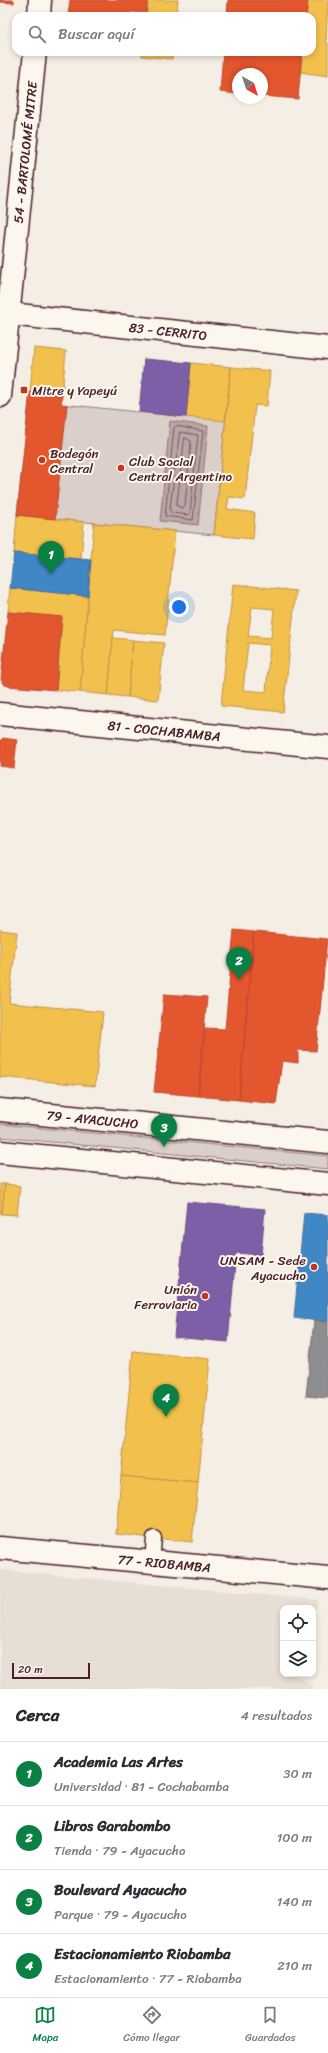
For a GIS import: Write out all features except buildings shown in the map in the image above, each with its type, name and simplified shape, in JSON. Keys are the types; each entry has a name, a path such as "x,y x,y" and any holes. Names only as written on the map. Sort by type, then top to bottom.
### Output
{"street":[{"path":"38,12 40,0"},
{"name":"54 - BARTOLOMÉ MITRE","path":"0,396 4,313 35,56"},
{"name":"83 - CERRITO","path":"4,313 328,348"},
{"name":"81 - COCHABAMBA","path":"0,714 328,747"},
{"name":"79 - AYACUCHO","path":"0,1110 328,1142"},
{"path":"0,1152 328,1184"},
{"name":"77 - RIOBAMBA","path":"0,1548 328,1578"}],"lane":[{"path":"152,1562 154,1538"}],"shaded area":[{"name":"Club Social Central Argentino","path":"231,367 214,535 17,515 30,392 62,395 61,404 186,417"},
{"path":"0,1124 328,1156 328,1169 0,1137"},
{"path":"0,1570 319,1600 316,1608 316,1605 280,1605 280,1677 299,1677 313,1686 313,1689 0,1689"}],"water":[{"path":"170,421 208,426 198,525 160,521"}],"place":[{"name":"Mitre y Yapeyú","path":"24,390"},
{"name":"Bodegón Central","path":"42,460"},
{"name":"Club Social Central Argentino","path":"121,468"},
{"name":"Academia Las Artes","path":"51,574"},
{"name":"Libros Garabombo","path":"239,980"},
{"name":"Boulevard Ayacucho","path":"164,1147"},
{"name":"UNSAM - Sede Ayacucho","path":"314,1267"},
{"name":"Unión Ferroviaria","path":"205,1296"},
{"name":"Estacionamiento Riobamba","path":"166,1417"}]}
